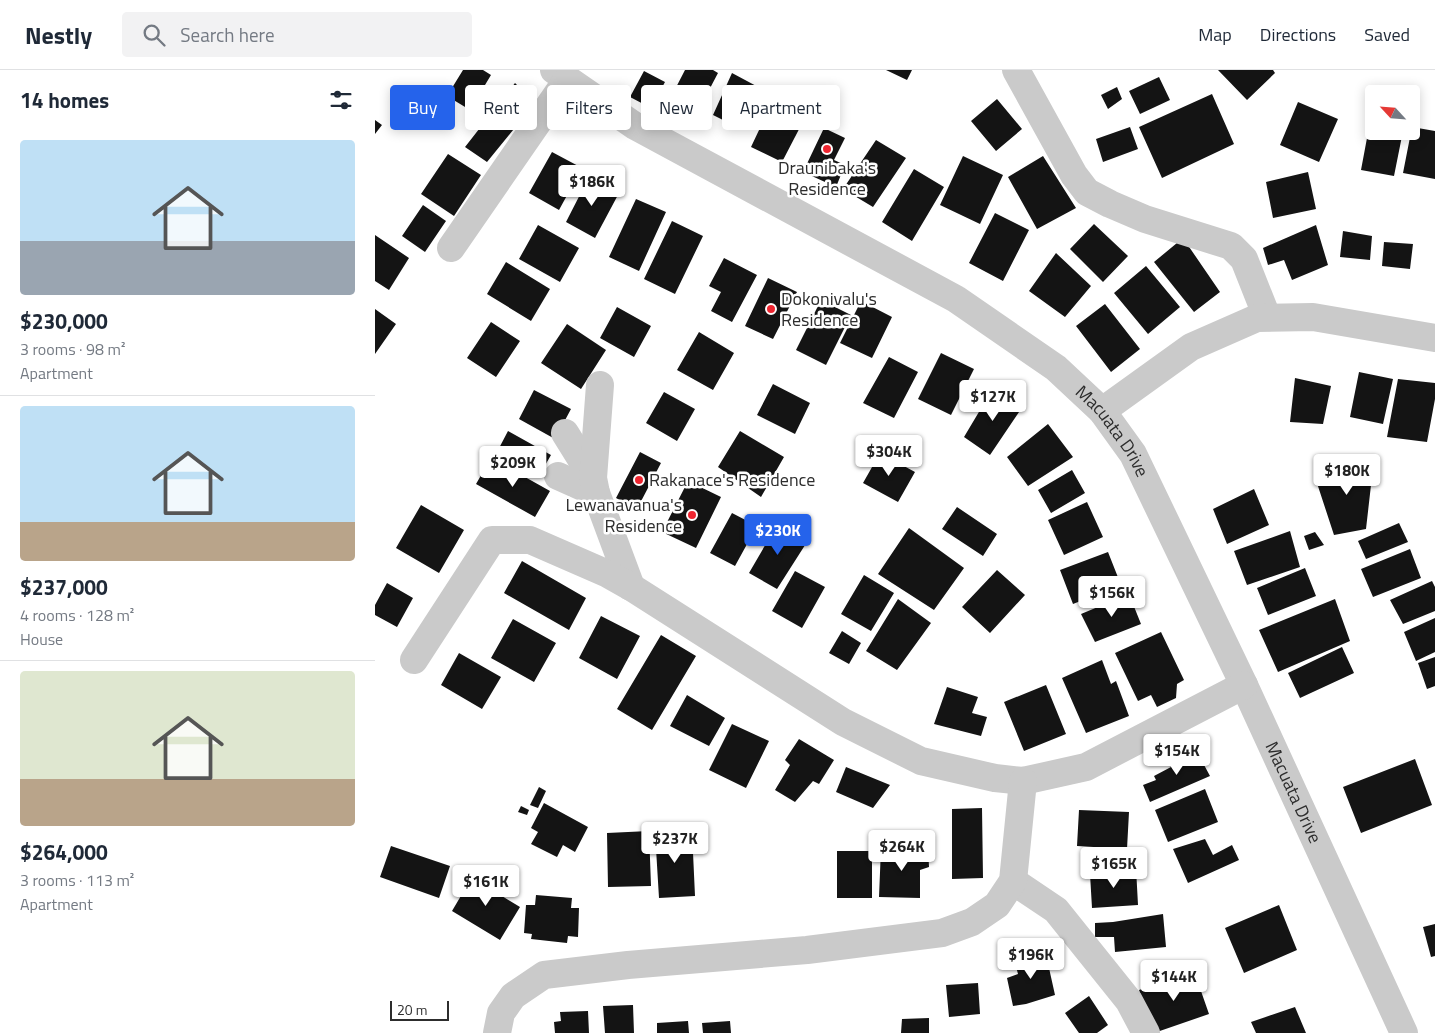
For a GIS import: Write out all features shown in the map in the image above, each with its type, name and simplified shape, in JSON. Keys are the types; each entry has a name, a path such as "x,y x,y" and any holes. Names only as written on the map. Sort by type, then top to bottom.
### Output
{"street":[{"path":"1016,70 1074,175 1087,192 1109,204 1145,219 1231,246 1244,259 1267,318"},
{"path":"451,248 561,75"},
{"name":"Macuata Drive","path":"561,75 635,126 669,146 956,300 1056,368 1103,411 1133,454 1244,685 1403,1033"},
{"path":"1103,411 1191,347 1257,318 1313,317 1435,338"},
{"path":"595,486 600,385"},
{"path":"565,433 595,486 631,587"},
{"path":"558,476 595,486"},
{"path":"414,660 492,540 530,540 608,574 631,587 843,722 921,761 995,778 1023,781 1086,767 1244,685"},
{"path":"497,1033 501,1013 513,996 544,975 628,965 807,950 942,933 972,922 997,905 1013,882 1023,781"},
{"path":"1013,882 1056,910 1129,1002 1146,1033"}],"building":[{"path":"463,70 483,70 491,75 485,85 465,85 465,107 455,101 454,85"},
{"path":"685,70 713,70 718,73 712,85 677,85"},
{"path":"886,70 912,70 907,80"},
{"path":"1218,70 1273,70 1275,73 1247,100"},
{"path":"644,71 665,82 663,85 641,85 641,103 631,98"},
{"path":"732,73 754,85 727,85"},
{"path":"1159,77 1170,100 1140,114 1129,91"},
{"path":"1117,87 1122,99 1108,109 1101,95"},
{"path":"1212,94 1234,144 1162,178 1139,127"},
{"path":"722,95 722,120 713,115"},
{"path":"997,99 1022,129 996,151 971,121"},
{"path":"1298,102 1338,119 1319,162 1280,145"},
{"path":"375,120 382,125 375,134"},
{"path":"1130,127 1138,149 1103,162 1096,139"},
{"path":"1420,128 1435,131 1435,179 1403,173 1409,140 1420,140"},
{"path":"478,130 513,130 487,162 465,147"},
{"path":"759,130 799,130 782,162 751,147"},
{"name":"Draunibaka's Residence","path":"823,130 828,130 845,138 834,160 845,165 836,187 803,172"},
{"path":"876,140 906,158 873,207 843,189"},
{"path":"1367,140 1401,140 1394,176 1361,170"},
{"path":"552,152 582,168 559,210 529,193"},
{"path":"448,154 481,175 454,216 421,194"},
{"path":"963,156 1003,175 980,224 940,205"},
{"path":"1043,156 1076,208 1037,229 1008,177"},
{"path":"914,169 944,187 912,241 882,222"},
{"path":"1308,172 1316,209 1273,218 1266,182"},
{"path":"589,177 619,193 595,238 566,222"},
{"path":"636,199 666,212 639,271 609,257"},
{"path":"423,205 446,221 425,252 402,236"},
{"path":"995,213 1029,230 1003,281 969,263"},
{"path":"672,221 703,236 675,294 644,279"},
{"path":"1094,224 1128,256 1103,282 1070,249"},
{"path":"538,225 579,248 560,282 519,259"},
{"path":"1316,225 1328,265 1292,280 1284,260 1268,265 1263,248"},
{"path":"1343,231 1372,236 1370,260 1340,257"},
{"path":"375,235 409,258 389,290 375,281"},
{"path":"1183,238 1220,292 1194,312 1154,262"},
{"path":"1384,242 1413,244 1410,269 1382,266"},
{"path":"1056,253 1091,286 1065,317 1029,291"},
{"path":"724,258 757,275 732,322 711,311 721,292 709,286"},
{"path":"506,262 550,289 531,321 487,294"},
{"path":"1146,266 1180,307 1148,334 1114,293"},
{"name":"Dokonivalu's Residence","path":"768,278 797,292 773,339 745,326"},
{"path":"821,300 851,315 826,365 796,350"},
{"path":"861,301 892,317 872,358 840,343"},
{"path":"1105,304 1140,349 1111,372 1076,326"},
{"path":"617,307 651,326 634,357 600,338"},
{"path":"375,309 396,324 375,354"},
{"path":"491,322 520,341 496,377 467,358"},
{"path":"567,324 606,350 581,389 541,363"},
{"path":"699,332 734,353 713,390 677,370"},
{"path":"941,353 974,369 951,415 918,399"},
{"path":"889,357 918,372 894,418 863,403"},
{"path":"1359,372 1393,379 1383,424 1350,417"},
{"path":"1295,378 1331,386 1323,424 1290,422"},
{"path":"1398,379 1435,383 1435,399 1427,442 1387,437"},
{"path":"773,384 810,403 795,434 757,415"},
{"path":"534,390 571,409 555,439 519,419"},
{"path":"992,390 1023,406 990,455 964,437"},
{"path":"664,392 695,409 677,441 646,423"},
{"path":"1048,424 1073,457 1028,486 1007,457"},
{"path":"508,431 551,455 539,476 497,452"},
{"path":"740,431 784,457 761,497 718,467"},
{"name":"Rakanace's Residence","path":"640,452 661,463 637,509 616,498"},
{"path":"880,453 915,472 898,502 863,483"},
{"path":"491,458 550,491 535,517 476,484"},
{"path":"1374,459 1366,529 1334,535 1314,474"},
{"path":"1072,470 1085,493 1051,513 1038,490"},
{"name":"Lewanavanua's Residence","path":"688,481 721,497 696,548 662,532"},
{"path":"1254,489 1269,525 1227,544 1213,509"},
{"path":"1087,502 1103,537 1064,555 1048,520"},
{"path":"421,505 464,530 439,573 396,548"},
{"path":"957,507 997,534 983,556 942,529"},
{"path":"732,513 757,526 735,566 710,553"},
{"path":"778,523 807,542 777,589 749,573"},
{"path":"1399,523 1408,542 1366,559 1358,541"},
{"path":"909,528 964,568 934,610 878,574"},
{"path":"1290,531 1300,567 1247,585 1234,551"},
{"path":"1315,532 1324,545 1309,550 1304,536"},
{"path":"1410,549 1421,578 1373,597 1361,569"},
{"path":"1108,552 1121,585 1073,604 1060,570"},
{"path":"522,561 586,598 569,630 504,593"},
{"path":"1305,568 1316,596 1268,615 1257,588"},
{"path":"997,570 1025,595 990,633 962,607"},
{"path":"795,571 825,587 802,628 772,611"},
{"path":"864,575 894,593 871,631 841,614"},
{"path":"1432,581 1435,587 1435,611 1403,624 1390,600"},
{"path":"387,583 413,598 397,627 375,615 375,605"},
{"path":"1129,594 1141,624 1095,642 1081,614"},
{"path":"898,599 931,623 897,670 866,651"},
{"path":"1335,599 1350,641 1278,672 1259,630"},
{"path":"601,616 640,636 617,679 579,658"},
{"path":"1435,618 1435,652 1416,661 1404,632"},
{"path":"513,619 556,643 534,682 491,658"},
{"path":"842,631 861,643 849,664 829,653"},
{"path":"1161,632 1184,680 1177,684 1176,698 1157,707 1151,695 1138,701 1115,653"},
{"path":"661,635 696,656 652,730 617,709"},
{"path":"1342,647 1354,673 1300,698 1288,673"},
{"path":"459,653 501,677 482,709 441,685"},
{"path":"1435,657 1435,686 1427,689 1418,663"},
{"path":"1102,660 1111,684 1116,681 1129,716 1086,733 1062,678"},
{"path":"1046,685 1066,734 1024,751 1004,702"},
{"path":"947,687 978,697 972,713 987,717 981,736 934,724"},
{"path":"687,695 725,718 709,746 670,726"},
{"path":"732,724 769,741 746,788 709,770"},
{"path":"799,739 834,760 819,784 813,781 795,802 775,790 790,765 785,760"},
{"path":"1196,750 1210,776 1150,802 1143,785 1156,780 1154,776 1171,767 1169,762"},
{"path":"1415,759 1432,805 1361,833 1343,787"},
{"path":"846,767 890,785 873,808 836,792"},
{"path":"539,787 546,791 538,808 530,805"},
{"path":"1205,789 1218,822 1168,842 1155,810"},
{"path":"544,803 588,827 575,852 563,845 557,857 531,844 538,832 531,828"},
{"path":"521,806 529,810 527,815 518,812"},
{"path":"982,808 983,878 952,879 952,809"},
{"path":"1079,810 1129,812 1127,849 1077,846"},
{"path":"649,831 651,886 608,887 607,833"},
{"path":"692,831 695,896 659,898 655,832"},
{"path":"1205,839 1213,855 1232,845 1239,860 1188,883 1173,849"},
{"path":"391,846 450,866 439,898 380,877"},
{"path":"928,847 929,867 920,870 920,898 879,897 881,848 916,848 916,856"},
{"path":"837,851 872,851 872,898 837,898"},
{"path":"1136,868 1138,905 1092,908 1090,874"},
{"path":"475,872 501,888 497,893 520,907 500,940 452,911"},
{"path":"536,895 572,898 571,908 579,908 578,937 568,936 567,943 531,939 532,934 524,933 526,905 535,905"},
{"path":"1279,905 1297,950 1244,973 1225,928"},
{"path":"1163,914 1166,947 1115,952 1114,937 1095,937 1095,923"},
{"path":"1435,924 1435,956 1431,957 1423,927"},
{"path":"1045,950 1055,995 1013,1006 1007,978 1018,974 1014,959"},
{"path":"1194,971 1209,1014 1154,1033 1139,990"},
{"path":"978,983 980,1014 949,1017 946,985"},
{"path":"1089,996 1108,1025 1097,1033 1079,1033 1065,1013"},
{"path":"633,1005 634,1033 605,1033 603,1006"},
{"path":"1295,1007 1306,1033 1256,1033 1251,1022"},
{"path":"588,1011 589,1033 555,1033 554,1022 561,1021 560,1012"},
{"path":"929,1018 929,1033 901,1033 902,1019"},
{"path":"688,1021 689,1033 657,1033 657,1023"},
{"path":"730,1021 731,1033 703,1033 702,1023"}],"place":[{"name":"Draunibaka's Residence","path":"827,149"},
{"name":"Dokonivalu's Residence","path":"771,309"},
{"name":"Rakanace's Residence","path":"639,480"},
{"name":"Lewanavanua's Residence","path":"692,515"}]}
